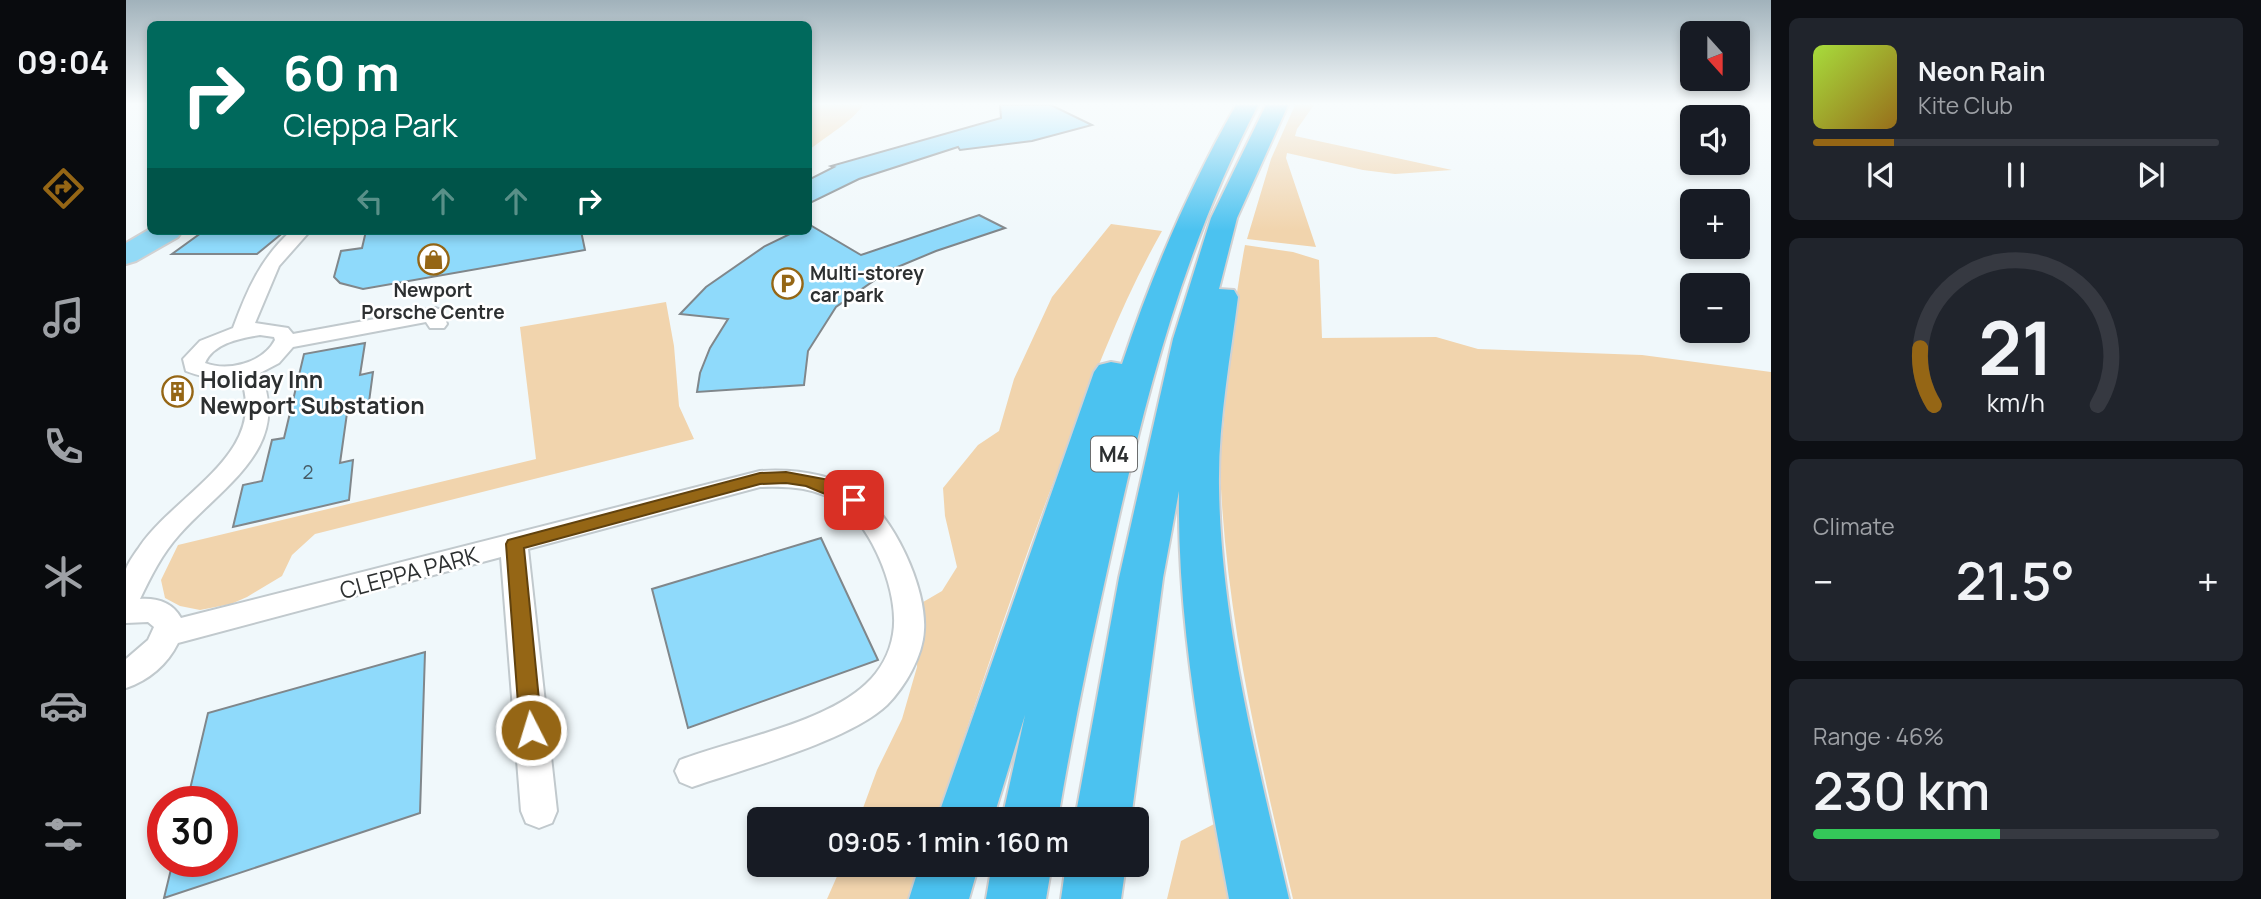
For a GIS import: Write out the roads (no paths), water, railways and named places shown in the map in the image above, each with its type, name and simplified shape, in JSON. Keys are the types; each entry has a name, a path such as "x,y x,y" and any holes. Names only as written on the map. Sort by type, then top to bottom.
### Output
{"highway":[{"name":"M4","path":"1105,807 1141,578 1189,339 1224,218 1237,147"},
{"name":"M4","path":"969,807 1110,375 1161,247 1245,147"},
{"name":"M4","path":"1032,807 1078,596 1139,363 1180,246 1233,163"},
{"name":"M4","path":"1233,163 1199,484 1201,552 1210,642 1259,899"},
{"path":"939,899 946,877"},
{"path":"1016,899 1020,877"},
{"path":"1091,899 1094,877"}],"main road":[{"path":"126,237 147,226"},
{"path":"126,255 162,235"}],"street":[{"path":"242,331 262,276 272,259 296,235"},
{"path":"286,342 281,332 242,331 222,338 200,351 194,359 194,366 204,373 218,374 247,369 269,360 280,352 286,342 435,314 437,324"},
{"path":"126,598 142,562 171,527 225,477 245,452 255,431 257,414 255,381 247,369"},
{"name":"CLEPPA PARK","path":"167,634 760,479 786,477 823,484 854,500 889,551 903,586 909,630 900,666 870,699 828,722 692,771"},
{"path":"514,544 539,811"},
{"path":"126,611 153,610 165,617 169,627 159,649 145,663 126,675"}],"place":[{"name":"Newport Porsche Centre","path":"433,259"},
{"name":"Multi-storey car park","path":"787,284"},
{"name":"Holiday Inn Newport Substation","path":"177,392"}]}
